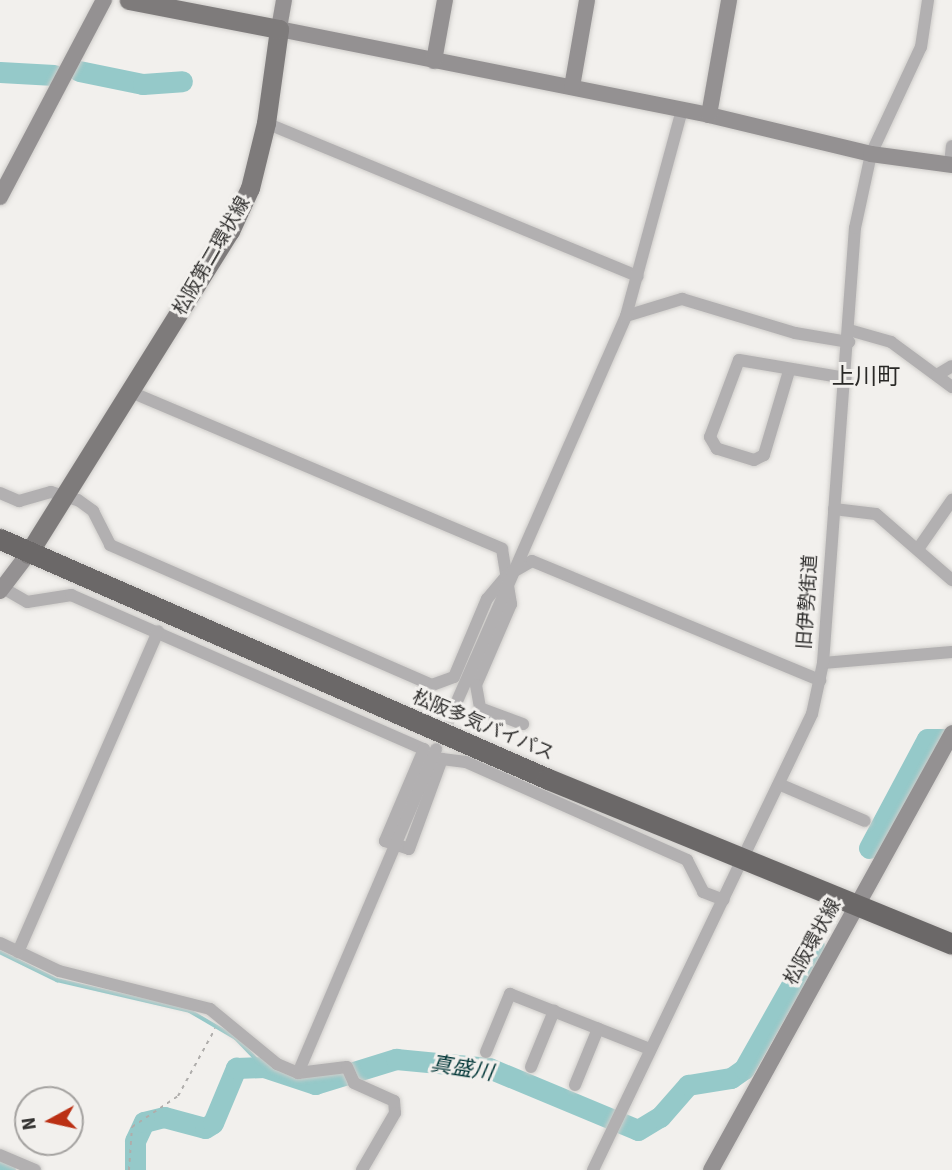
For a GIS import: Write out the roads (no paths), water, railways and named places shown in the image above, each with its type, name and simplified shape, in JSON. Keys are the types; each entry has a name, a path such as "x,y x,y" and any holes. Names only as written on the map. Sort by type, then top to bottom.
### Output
{"highway":[{"name":"松阪多気バイパス","path":"0,539 28,554 548,779 746,856 952,944"}],"main road":[{"path":"129,0 279,29"},
{"name":"松阪第二環状線","path":"28,554 230,231 266,123 279,29"},
{"path":"929,934 952,934"}],"street":[{"path":"0,197 104,0"},
{"path":"284,0 279,29 709,115 871,154 951,164 952,146"},
{"path":"435,61 445,0"},
{"path":"572,87 587,0"},
{"path":"709,115 729,0"},
{"name":"旧伊勢街道","path":"593,1170 647,1048 781,785 820,680 849,336 852,256 871,154 921,47 928,0"},
{"path":"458,699 506,576 626,316 682,110"},
{"path":"266,123 638,276"},
{"path":"626,316 682,299 808,337 849,336 891,342 952,387"},
{"path":"789,370 764,455 754,460 717,449 710,437 733,365 746,358 789,370 845,379"},
{"path":"937,375 952,366"},
{"path":"131,392 502,550 511,604 476,685 480,708 523,724"},
{"path":"0,493 19,501 64,494 93,511 110,545 432,685 454,677 487,599 506,576 532,561 820,680"},
{"path":"918,549 952,500"},
{"path":"834,509 876,514 952,580"},
{"path":"28,554 1,589 26,602 71,594 424,749 385,841 409,849 442,759 466,762 687,860 703,892 724,900"},
{"path":"18,951 158,631"},
{"path":"823,663 952,652"},
{"name":"松阪環状線","path":"711,1170 952,733"},
{"path":"298,1073 436,749"},
{"path":"781,785 864,821"},
{"path":"0,943 59,971 210,1009 277,1064 298,1073 347,1067 354,1083 394,1101 395,1113 362,1170"},
{"path":"486,1052 510,994 647,1048"},
{"path":"531,1067 554,1011"},
{"path":"575,1085 598,1029"},
{"path":"0,1155 35,1170"}],"waterway":[{"path":"79,71 143,84 182,81"},
{"path":"0,72 54,75"},
{"name":"真盛川","path":"869,848 927,739 952,739"},
{"name":"真盛川","path":"135,1170 135,1141 144,1122 164,1117 205,1128 213,1123 236,1068 264,1067 315,1084 396,1059 489,1068 638,1130 660,1117 688,1085 731,1078 744,1069 814,945"},
{"path":"0,952 57,980 190,1011 236,1038 264,1067"},
{"name":"真盛川","path":"0,1169 5,1170"}],"tunnel":[{"path":"441,739 458,699"}],"district":[{"name":"上川町","path":"866,377"}]}
